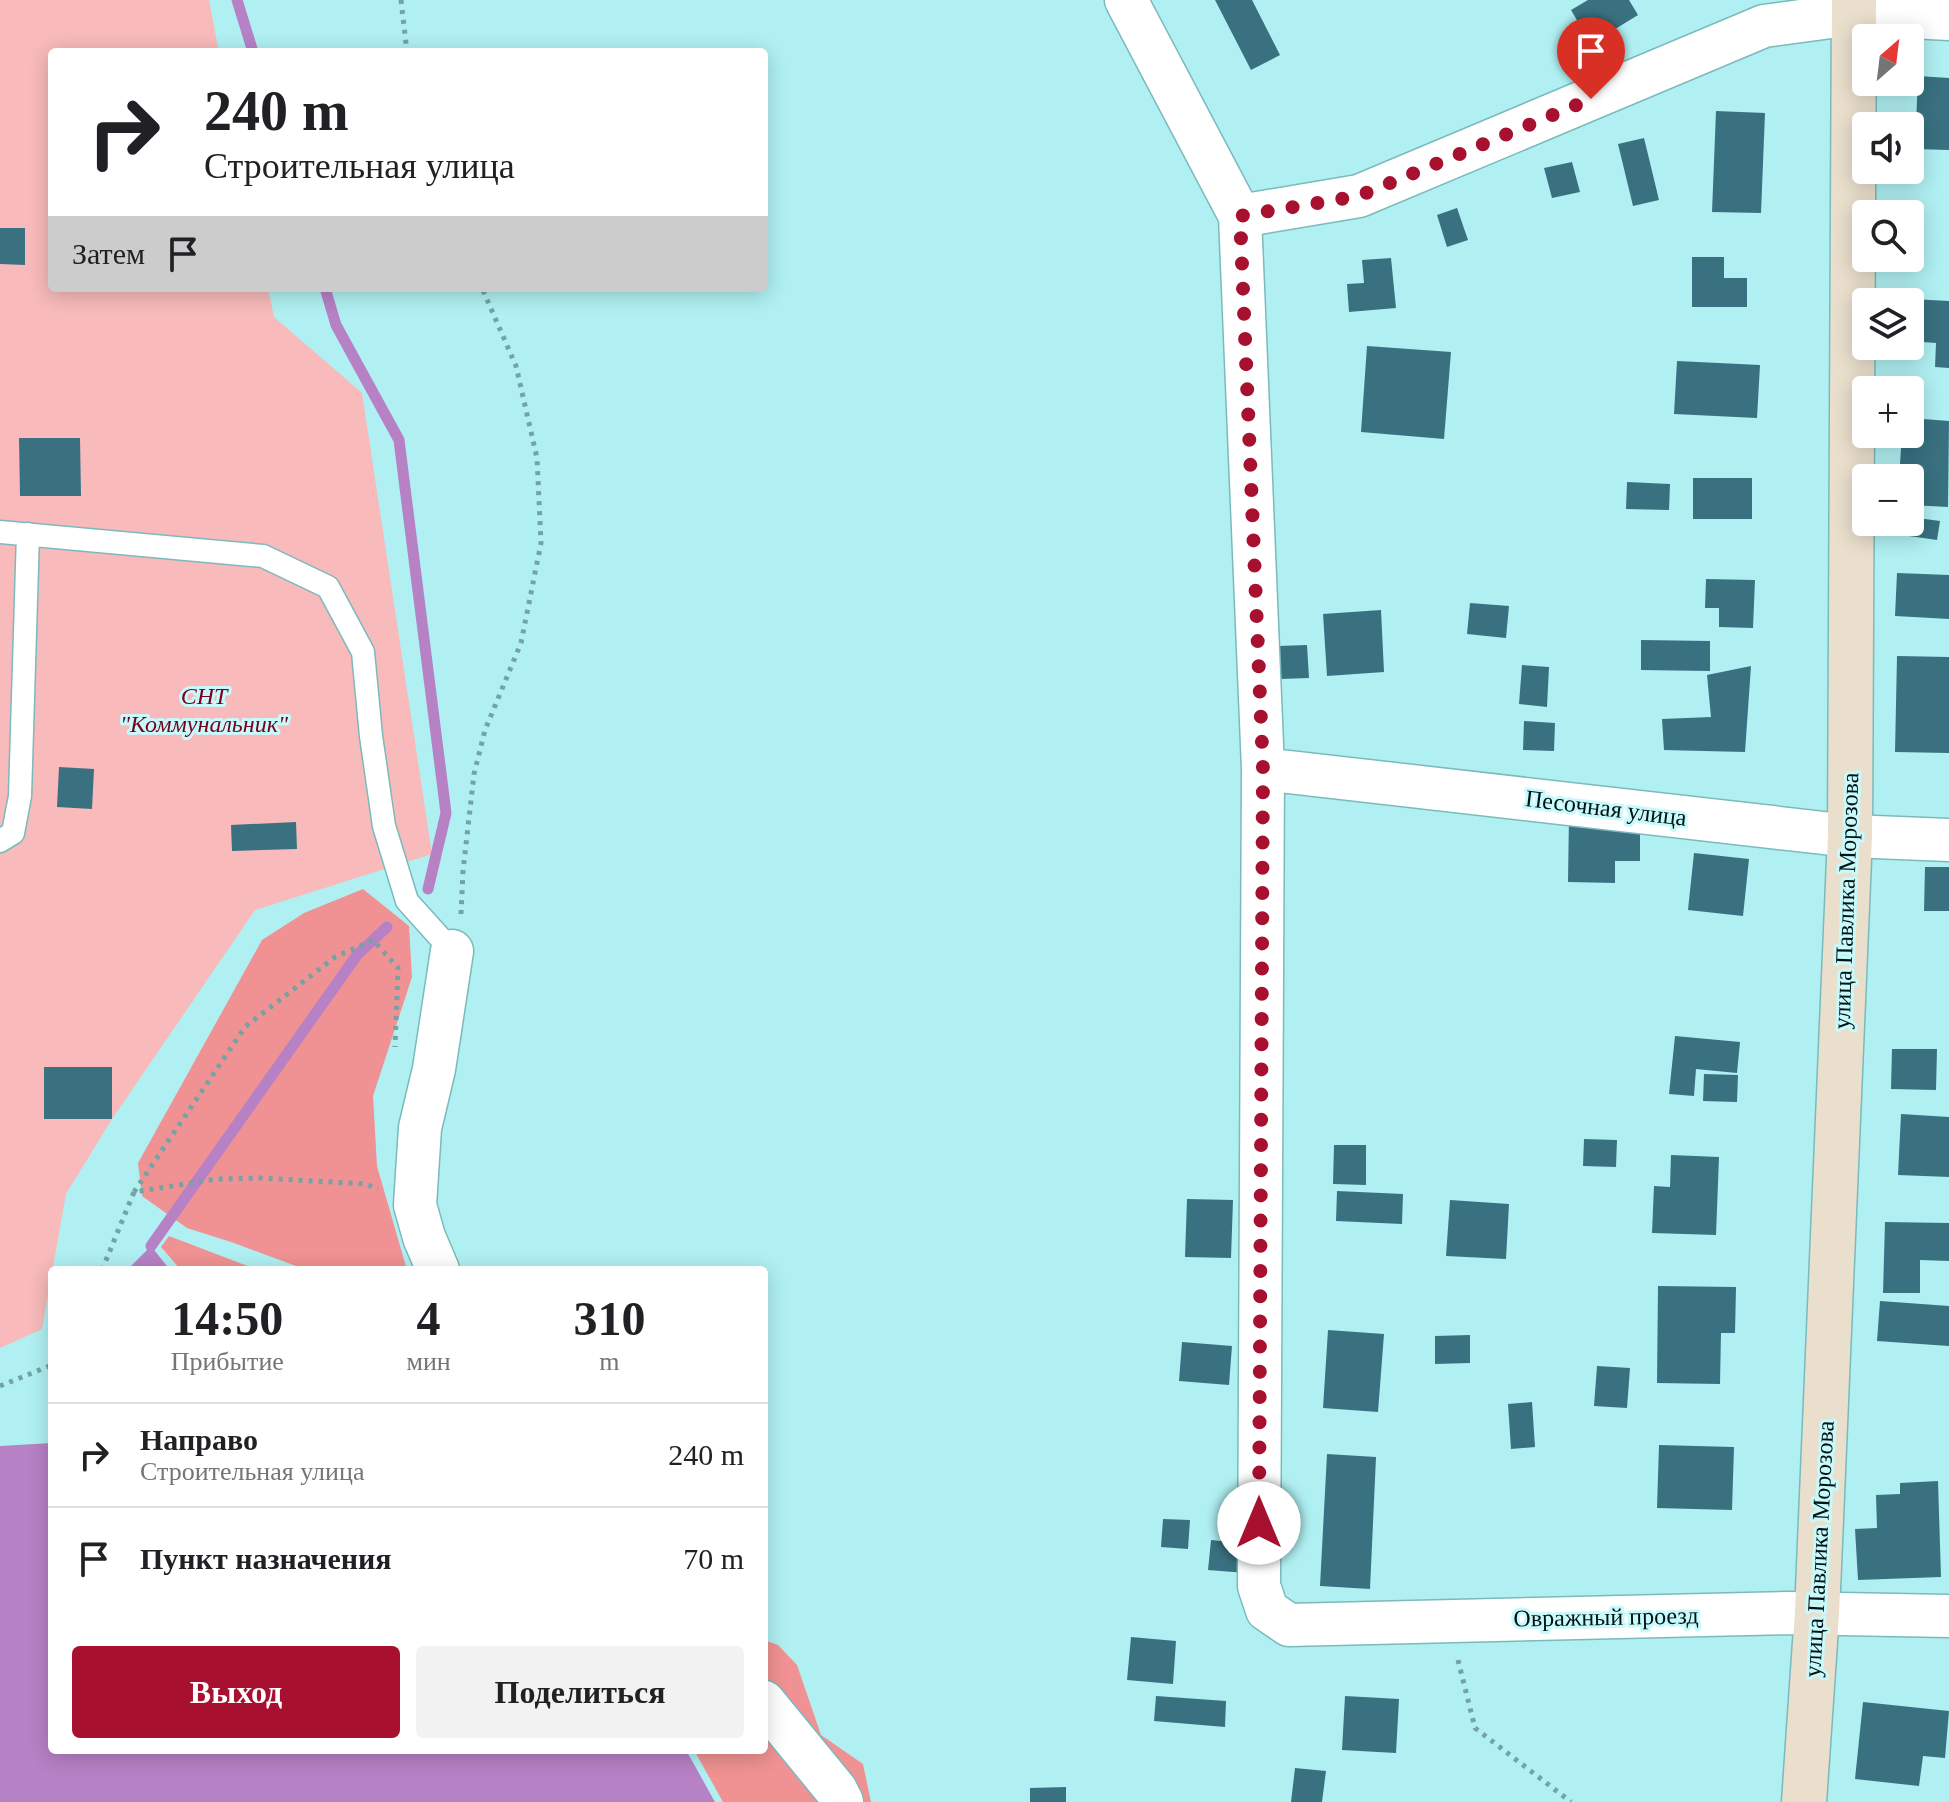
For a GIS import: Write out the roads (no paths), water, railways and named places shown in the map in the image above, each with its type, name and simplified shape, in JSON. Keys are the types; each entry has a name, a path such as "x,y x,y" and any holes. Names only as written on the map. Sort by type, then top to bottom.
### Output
{"street":[{"path":"1126,0 1240,216 1263,769"},
{"path":"1240,216 1359,196 1757,13 1854,7 1949,19"},
{"name":"улица Павлика Морозова","path":"1804,1802 1817,1613 1850,836 1854,7"},
{"name":"Песочная улица","path":"1263,769 1850,836 1949,840"},
{"name":"Овражный проезд","path":"1263,769 1259,1586 1267,1610 1289,1625 1817,1613 1949,1616"},
{"path":"436,1266 415,1205 420,1128 434,1069 452,951"},
{"path":"768,1707 836,1790 842,1802"}],"lane":[{"path":"0,532 263,556 328,587 363,652 384,826 407,901 452,951"},
{"path":"0,841 13,833 20,796 28,534"}],"waterway":[{"path":"237,0 252,48"},
{"path":"326,292 336,325 399,440 446,813 428,889"},
{"path":"151,1246 357,955 387,927"}],"park label":[{"name":"СНТ \"Коммунальник\"","path":"204,710"}]}
